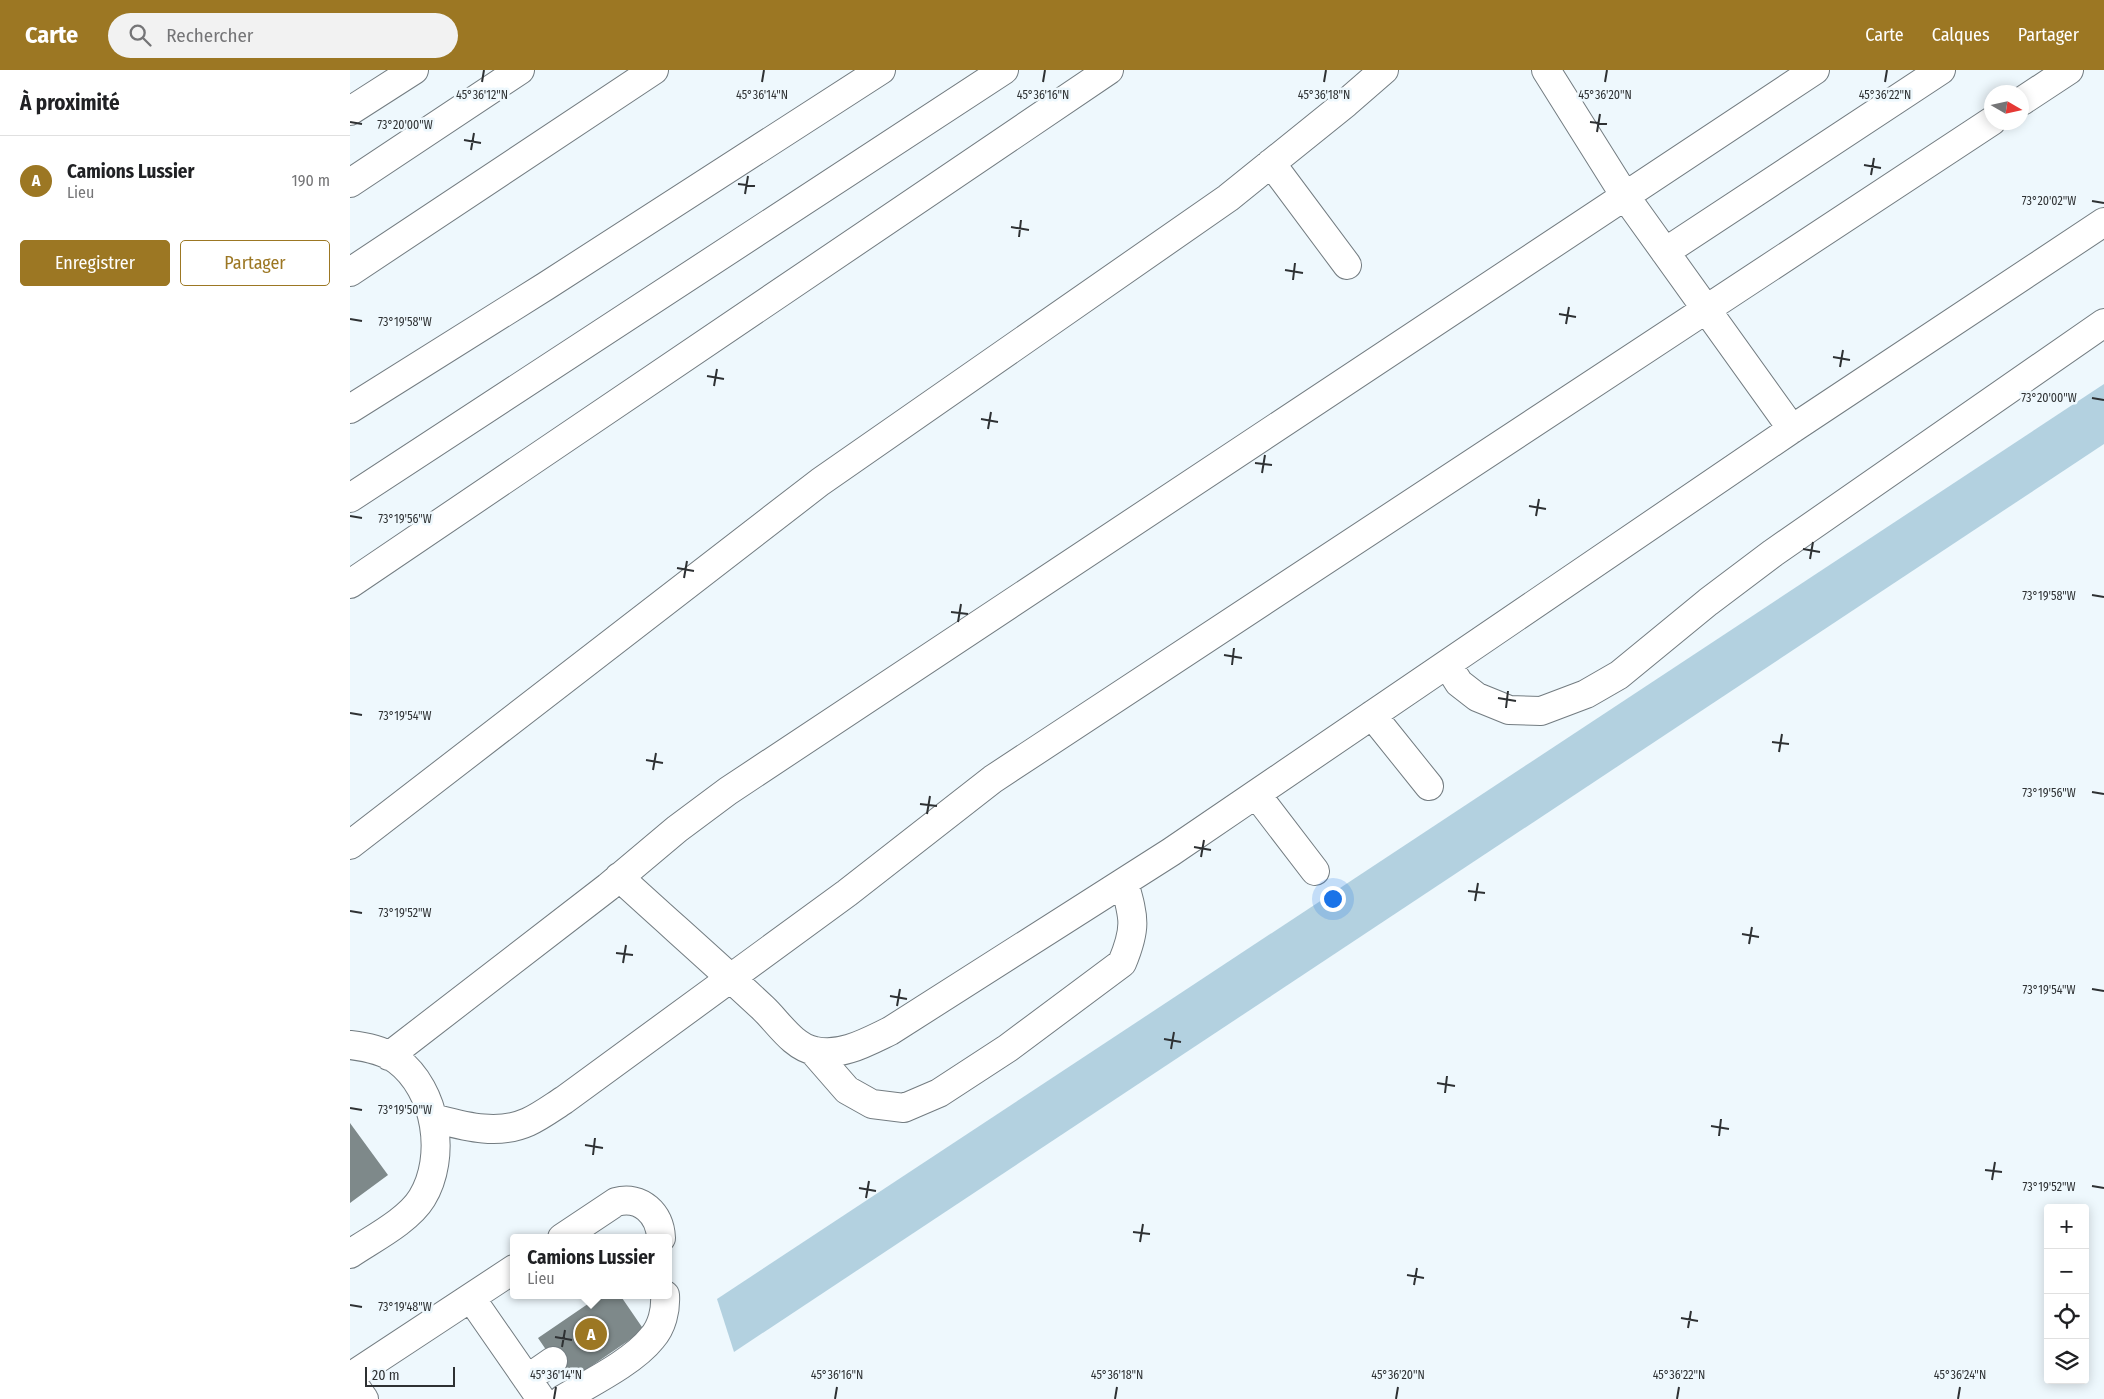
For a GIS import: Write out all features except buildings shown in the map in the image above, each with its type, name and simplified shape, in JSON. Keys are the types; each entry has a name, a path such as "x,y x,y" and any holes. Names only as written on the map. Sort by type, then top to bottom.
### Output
{"lane":[{"path":"350,112 414,70"},
{"path":"350,183 520,70"},
{"path":"350,272 654,70"},
{"path":"350,409 546,286 880,70"},
{"path":"350,498 1004,70"},
{"path":"350,584 1109,70"},
{"path":"350,845 820,482 1228,198 1384,70"},
{"path":"1546,70 1625,196 1792,429"},
{"path":"389,1056 619,877 676,829 728,791 1815,70"},
{"path":"1664,252 1941,70"},
{"path":"2029,96 2069,70"},
{"path":"433,1118 489,1130 509,1128 528,1122 564,1100 854,887 993,779 1705,308 1984,126"},
{"path":"1271,163 1347,265"},
{"path":"619,877 765,1009 798,1043 813,1051 827,1053 864,1044 890,1031 1124,882 1792,429 2104,222"},
{"path":"1447,664 1459,683 1477,697 1508,710 1541,711 1586,694 1619,674 1708,602 1774,553 2104,324"},
{"path":"1372,715 1429,786"},
{"path":"1256,794 1315,870"},
{"path":"813,1051 846,1090 872,1104 904,1108 940,1093 1008,1048 1122,963 1130,945 1134,919 1124,882"},
{"path":"350,1045 365,1047 389,1056 397,1061 420,1086 433,1118 436,1142 430,1182 413,1211 350,1254"},
{"path":"568,1234 616,1202 626,1199 638,1201 646,1206 661,1229 661,1234"},
{"path":"364,1399 350,1378 510,1273"},
{"path":"471,1298 534,1389 553,1361"},
{"path":"563,1399 636,1353 653,1338 662,1320 665,1299"}],"shaded area":[{"path":"2104,384 2104,444 734,1352 717,1299"}],"place":[{"name":"Camions Lussier","path":"591,1334"}]}
